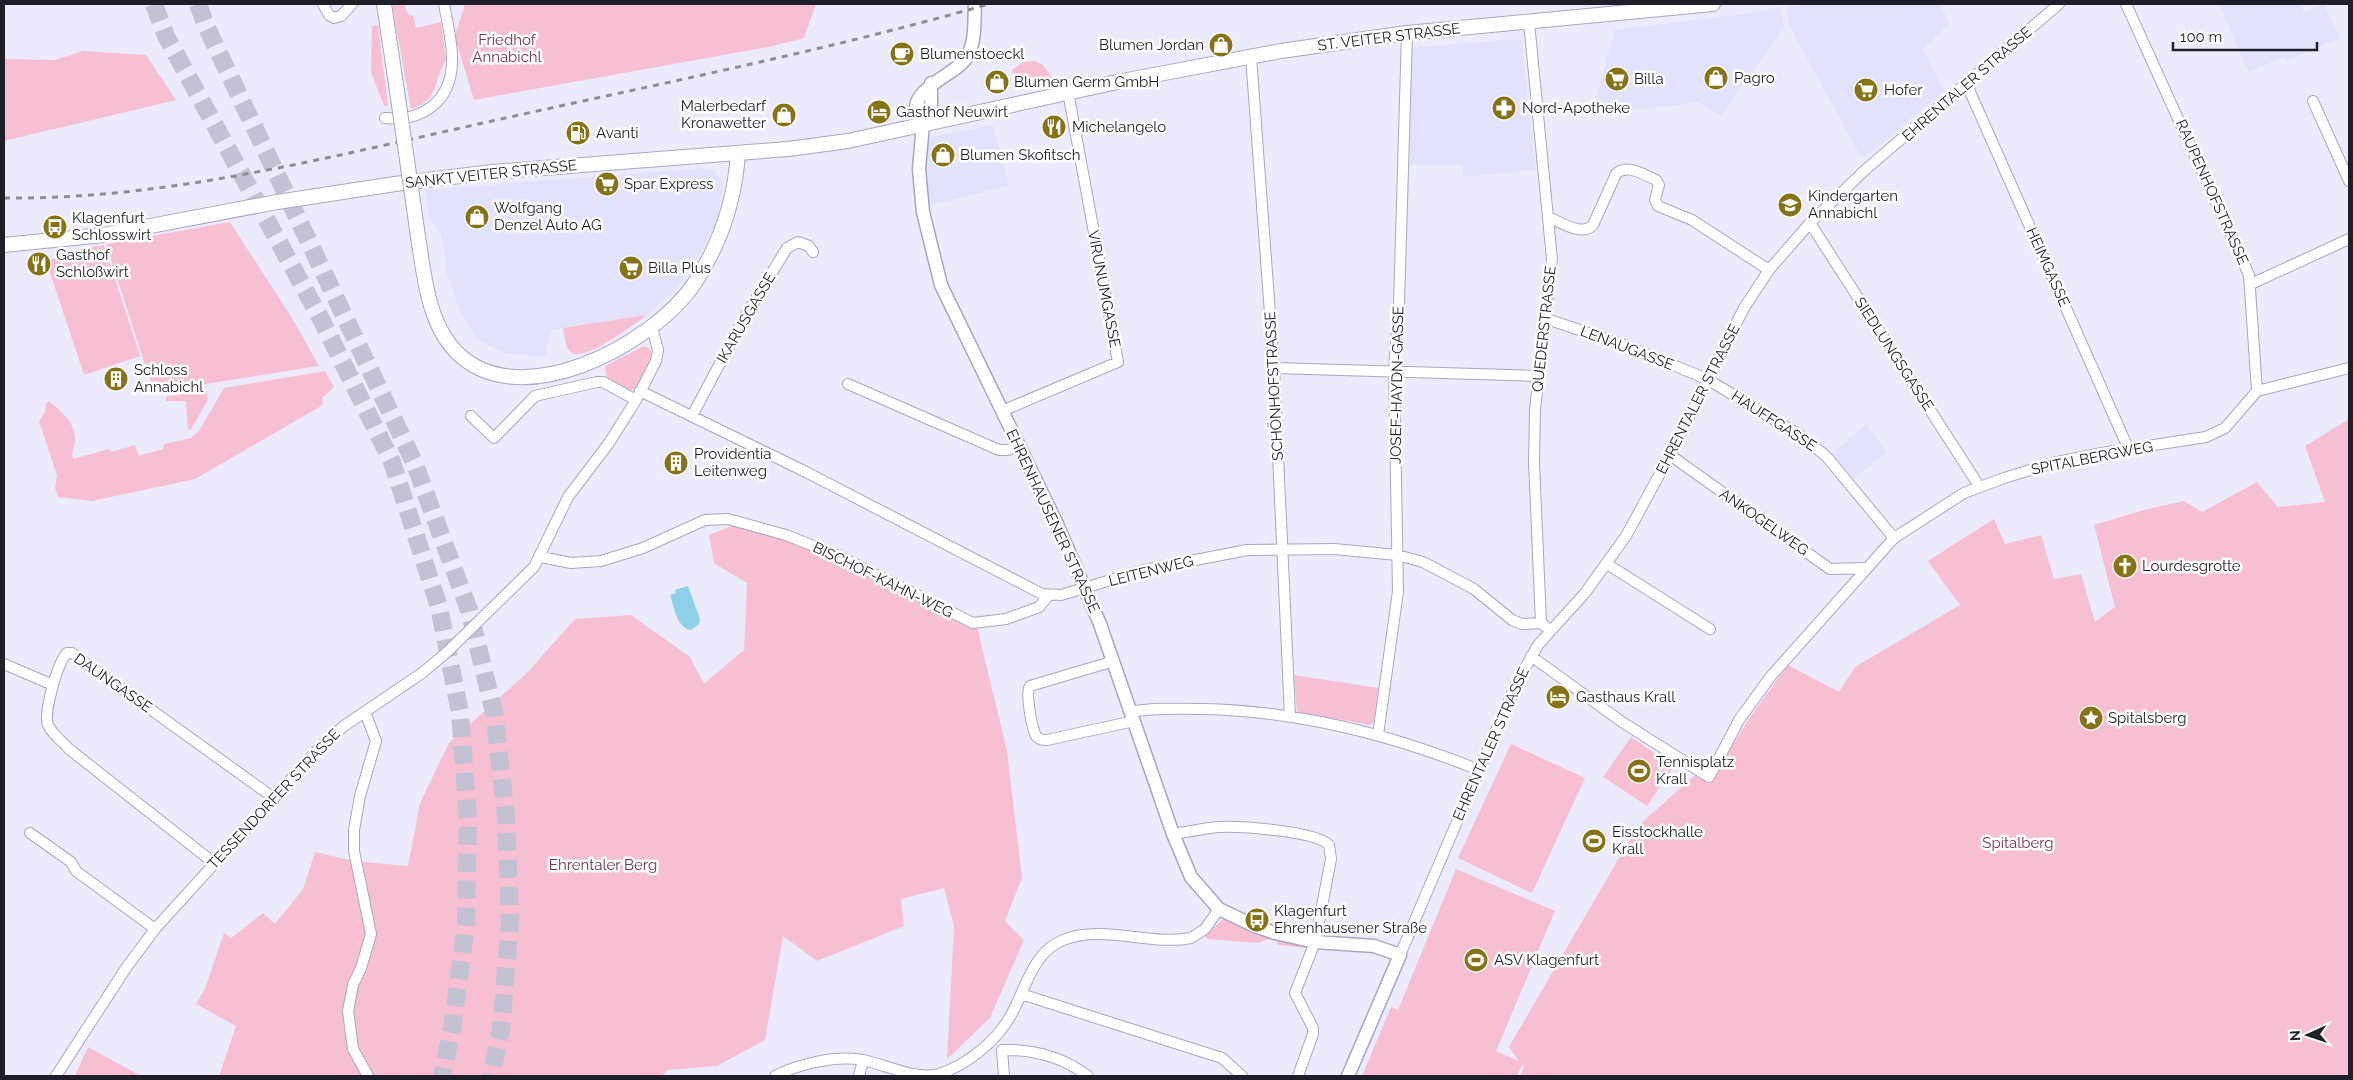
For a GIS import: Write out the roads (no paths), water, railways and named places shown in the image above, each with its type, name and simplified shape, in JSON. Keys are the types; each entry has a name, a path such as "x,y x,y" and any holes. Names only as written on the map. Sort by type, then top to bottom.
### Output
{"main road":[{"path":"384,4 421,257 433,314 451,346 473,364 504,375 542,375 590,362 617,350 652,328 695,282 713,250 729,215 737,174 738,153"},
{"name":"ST. VEITER STRASSE","path":"1068,92 1251,56 1407,34 1705,4"},
{"name":"SANKT VEITER STRASSE","path":"4,245 103,235 277,202 395,184 492,172 738,153 848,141 1068,92"}],"street":[{"path":"323,4 329,15 334,18 341,16 352,4"},
{"path":"385,118 397,119 428,111 442,96 452,62 444,4"},
{"name":"EHRENHAUSENER STRASSE","path":"975,4 973,40 966,58 950,74 932,83 931,112 923,124 919,160 922,200 936,268 949,304 1020,445 1057,524 1114,661 1173,834 1191,877 1220,908"},
{"name":"EHRENTALER STRASSE","path":"1400,955 1516,684 1531,656 1585,593 1626,536 1670,455 1744,308 1769,270 1810,223 1865,170 1967,85 2059,4"},
{"name":"RAUPENHOFSTRASSE","path":"2126,4 2251,284 2257,391"},
{"name":"QUEDERSTRASSE","path":"1529,22 1552,259 1547,319 1535,410 1534,462 1541,623"},
{"name":"JOSEF-HAYDN-GASSE","path":"1378,735 1398,591 1394,371 1399,305 1407,34"},
{"name":"SCHÖNHOFSTRASSE","path":"1251,56 1274,368 1290,716"},
{"name":"HEIMGASSE","path":"1967,85 2129,450"},
{"name":"VIRUNUMGASSE","path":"1002,411 1118,362 1068,92"},
{"path":"2314,101 2349,181"},
{"path":"1548,218 1581,230 1590,229 1616,174 1619,170 1628,169 1656,180 1659,185 1655,200 1658,206 1692,220 1769,270"},
{"name":"SIEDLUNGSGASSE","path":"1810,223 1979,486"},
{"path":"2251,284 2349,239"},
{"name":"IKARUSGASSE","path":"692,416 743,320 787,248 798,242 808,246 812,252"},
{"name":"LENAUGASSE","path":"1547,319 1624,345 1707,379"},
{"name":"TESSENDORFER STRASSE","path":"56,1076 126,968 155,929 322,744 446,653 534,567 541,557 568,497 609,444 638,396 656,361 658,350 652,328"},
{"path":"1274,368 1540,376"},
{"path":"2257,391 2349,368"},
{"name":"HAUFFGASSE","path":"1707,379 1798,434 1826,456 1894,538"},
{"path":"471,416 494,438 535,396 603,382 692,416 1048,596"},
{"path":"848,384 999,450 1008,450 1020,445"},
{"name":"SPITALBERGWEG","path":"1531,656 1636,732 1709,777 1739,720 1771,676 1894,538 1946,503 1979,486 2053,463 2206,437 2225,428 2257,391"},
{"name":"ANKOGELWEG","path":"1670,455 1830,569 1866,568"},
{"name":"BISCHOF-KAHN-WEG","path":"541,557 571,563 601,560 643,548 705,520 728,519 786,535 838,556 972,623 1006,619 1039,607 1048,596"},
{"name":"LEITENWEG","path":"1048,596 1084,589 1123,575 1169,564 1247,550 1334,549 1397,555 1423,562 1459,579 1512,620 1522,624 1541,623"},
{"path":"1607,564 1710,629"},
{"path":"1541,623 1551,631"},
{"name":"DAUNGASSE","path":"214,862 70,749 48,725 47,717 53,685 63,657 67,653 72,653 274,798"},
{"path":"1114,661 1030,686 1027,694 1036,735 1042,740 1047,740 1155,708 1206,709 1290,716 1378,735 1433,751 1479,770"},
{"path":"4,664 53,685"},
{"path":"365,712 376,741 360,796 354,830 354,851 371,934 361,968 353,985 348,1011 353,1049 368,1076"},
{"path":"1173,834 1233,826 1265,829 1325,840 1332,852 1315,942 1295,993 1313,1028 1313,1034 1298,1076"},
{"path":"30,833 71,862 76,870 155,929"},
{"path":"774,1076 798,1067 826,1061 863,1060 905,1074 936,1076 952,1070 970,1058 993,1038 1011,1015 1043,952 1063,940 1084,935 1184,939 1197,935 1205,929 1220,908 1262,929 1315,942 1374,946 1400,955 1348,1076"},
{"path":"1021,994 1222,1058 1242,1076"},
{"path":"993,1038 1002,1050 1004,1076"},
{"path":"1002,1050 1020,1049 1067,1062 1088,1076"},
{"path":"859,1076 863,1060"}],"water":[{"path":"688,586 700,619 699,624 691,630 679,621 670,595 676,593 675,590"}],"tunnel":[{"path":"154,4 166,36 322,321 392,462 439,607 460,713 468,819 466,924 452,1029 442,1076"},
{"path":"198,4 206,26 414,462 469,610 494,712 506,816 510,923 501,1030 491,1076"}],"railway":[{"path":"4,198 65,197 127,192 188,184 311,161 741,66 866,37 989,4"}],"place":[{"name":"Blumen Jordan","path":"1221,45"},
{"name":"Blumenstoeckl","path":"902,54"},
{"name":"Pagro","path":"1716,78"},
{"name":"Billa","path":"1617,79"},
{"name":"Blumen Germ GmbH","path":"997,82"},
{"name":"Hofer","path":"1866,90"},
{"name":"Nord-Apotheke","path":"1504,108"},
{"name":"Gasthof Neuwirt","path":"879,112"},
{"name":"Malerbedarf Kronawetter","path":"784,115"},
{"name":"Michelangelo","path":"1054,127"},
{"name":"Avanti","path":"578,133"},
{"name":"Blumen Skofitsch","path":"943,155"},
{"name":"Spar Express","path":"607,184"},
{"name":"Kindergarten Annabichl","path":"1790,205"},
{"name":"Wolfgang Denzel Auto AG","path":"477,217"},
{"name":"Klagenfurt Schlosswirt","path":"55,227"},
{"name":"Gasthof Schloßwirt","path":"39,264"},
{"name":"Billa Plus","path":"631,268"},
{"name":"Schloss Annabichl","path":"116,379"},
{"name":"Providentia Leitenweg","path":"676,463"},
{"name":"Lourdesgrotte","path":"2125,566"},
{"name":"Gasthaus Krall","path":"1558,697"},
{"name":"Spitalsberg","path":"2091,718"},
{"name":"Tennisplatz Krall","path":"1639,771"},
{"name":"Eisstockhalle Krall","path":"1594,841"},
{"name":"Klagenfurt Ehrenhausener Straße","path":"1257,920"},
{"name":"ASV Klagenfurt","path":"1476,960"}],"park label":[{"name":"Friedhof Annabichl","path":"507,48"},
{"name":"Spitalberg","path":"2018,843"},
{"name":"Ehrentaler Berg","path":"603,865"}]}
